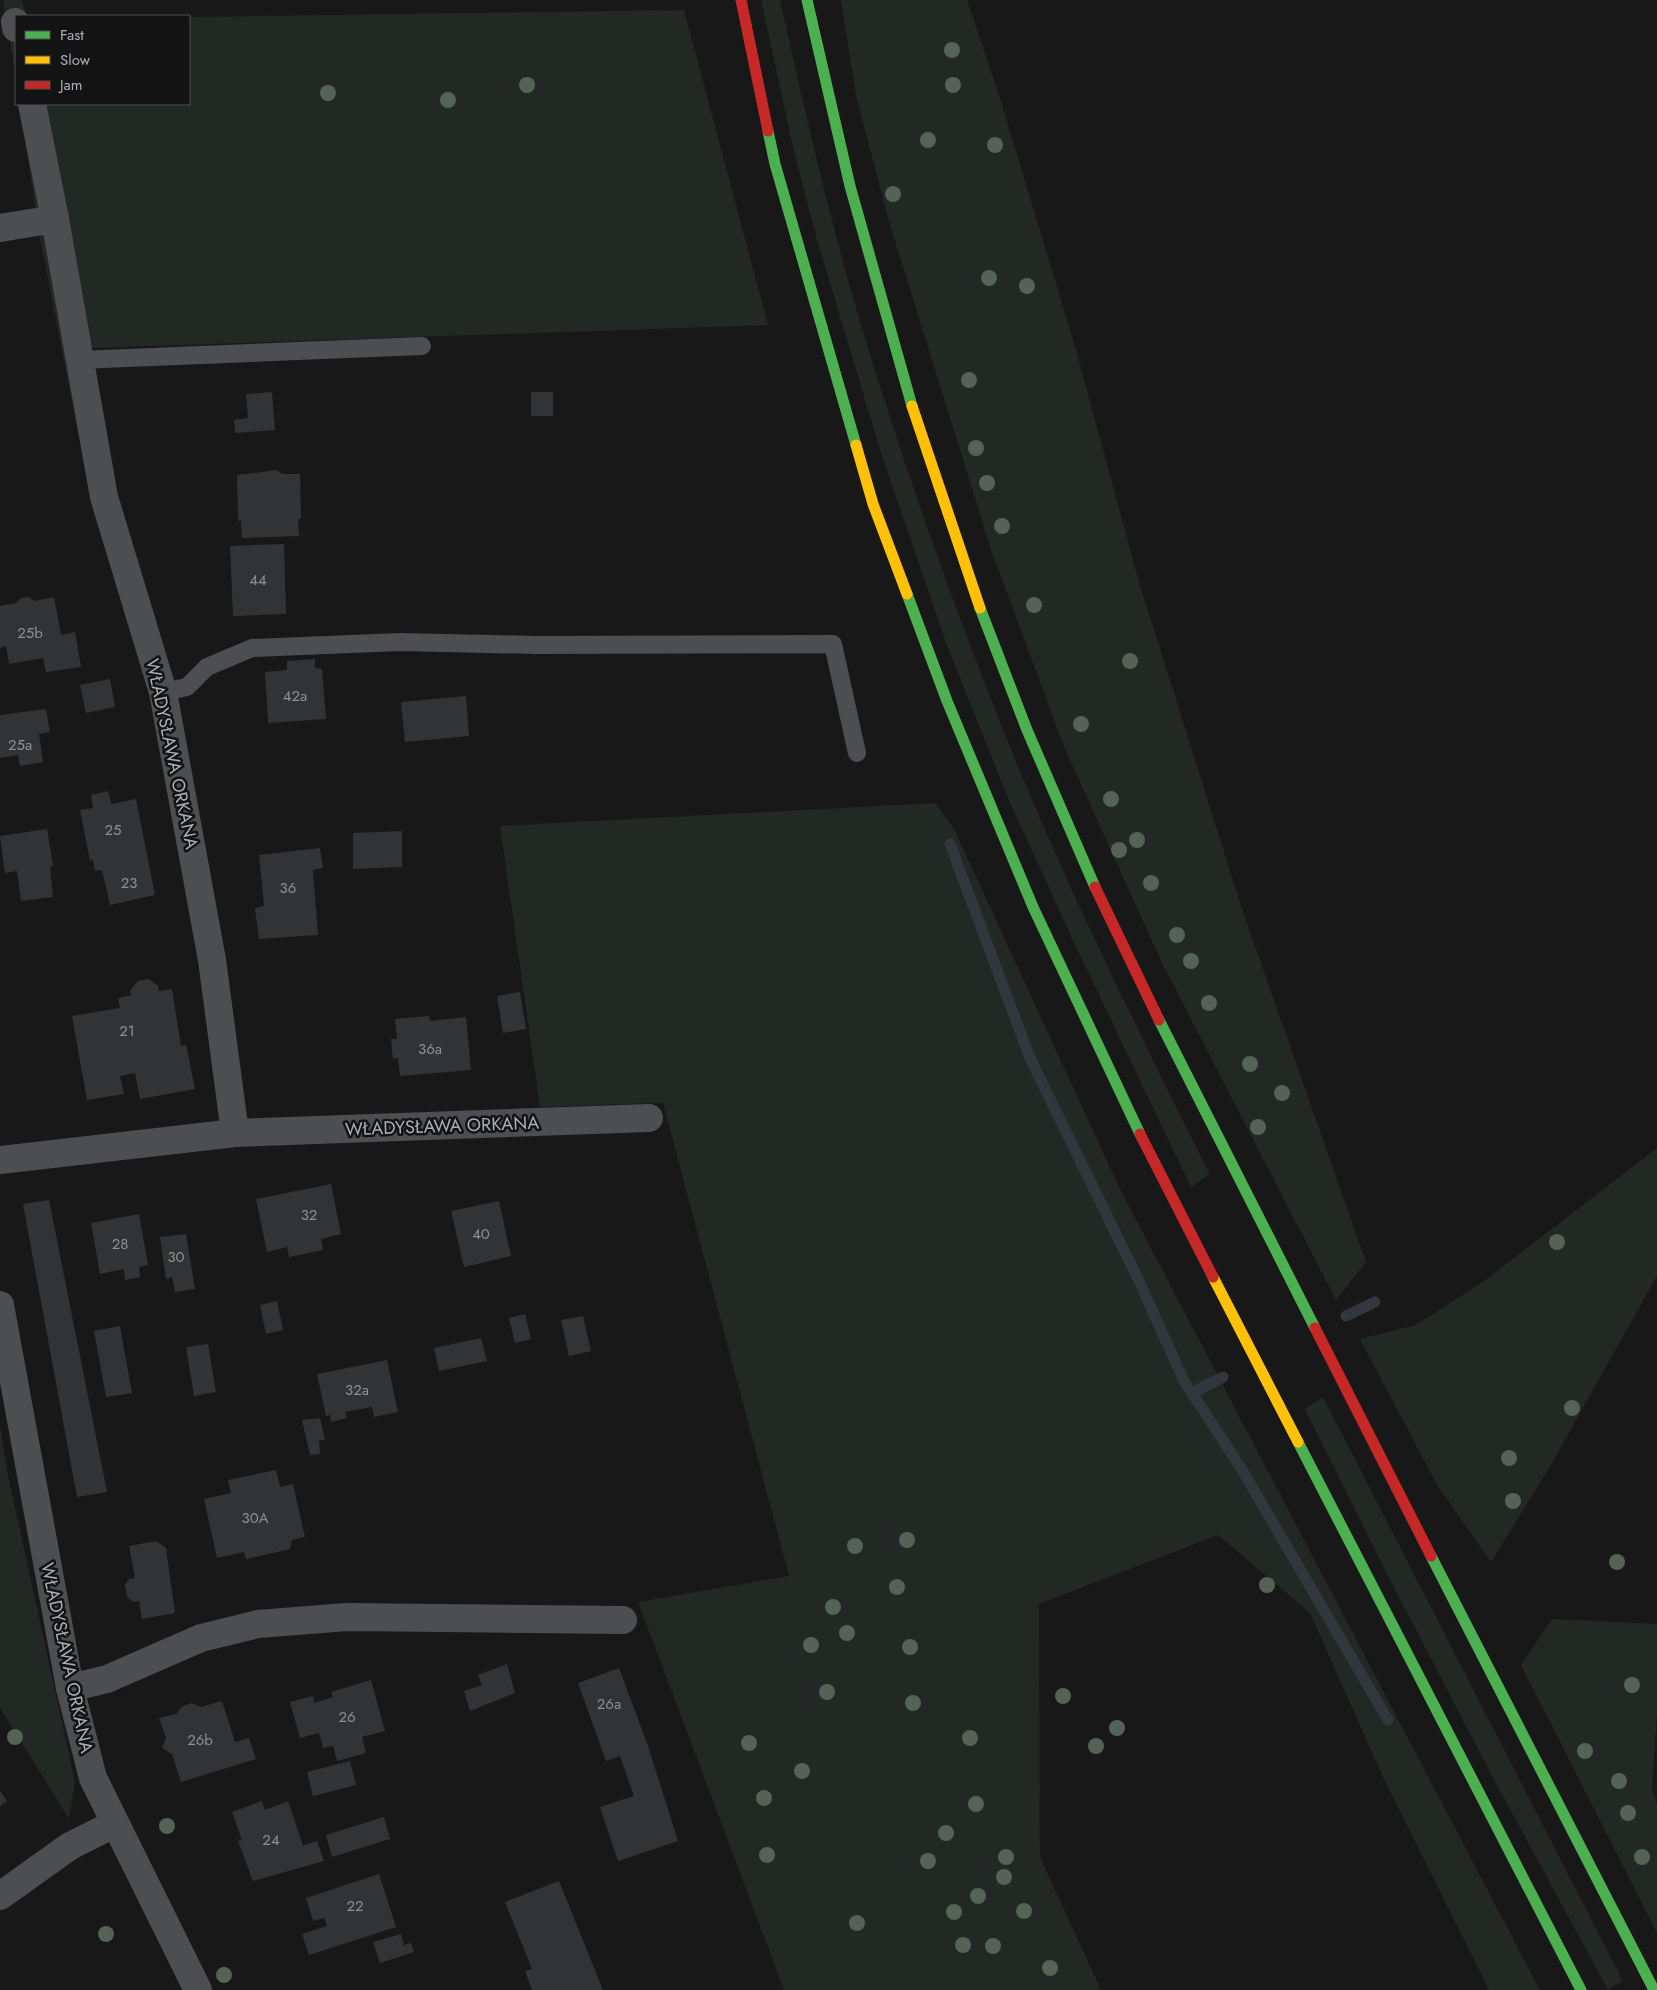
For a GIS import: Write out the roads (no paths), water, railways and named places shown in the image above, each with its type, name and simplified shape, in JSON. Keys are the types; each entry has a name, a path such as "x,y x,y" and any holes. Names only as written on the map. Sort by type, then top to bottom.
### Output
{"main road":[{"path":"741,0 775,164 873,504 947,700 1033,907 1149,1154 1581,1990"},
{"path":"806,0 825,85 872,272 949,524 1027,731 1119,942 1654,1990"}],"street":[{"name":"WŁADYSŁAWA ORKANA","path":"32,105 55,218 104,497 163,692 212,960 235,1133"},
{"path":"0,228 55,218"},
{"name":"WŁADYSŁAWA ORKANA","path":"0,1160 235,1133 649,1118"},
{"name":"WŁADYSŁAWA ORKANA","path":"0,1306 70,1688 93,1778 114,1824 198,1990"},
{"path":"70,1688 107,1679 201,1638 258,1624 347,1617 623,1620"},
{"path":"0,1896 70,1846 114,1824"}],"lane":[{"path":"78,355 422,346"},
{"path":"163,692 187,687 208,667 252,648 400,642 537,645 833,644 857,753"}],"waterway":[{"path":"950,844 1030,1058 1138,1279 1184,1381 1241,1468 1388,1720"},
{"path":"1346,1316 1375,1302"},
{"path":"1192,1393 1223,1377"}]}
